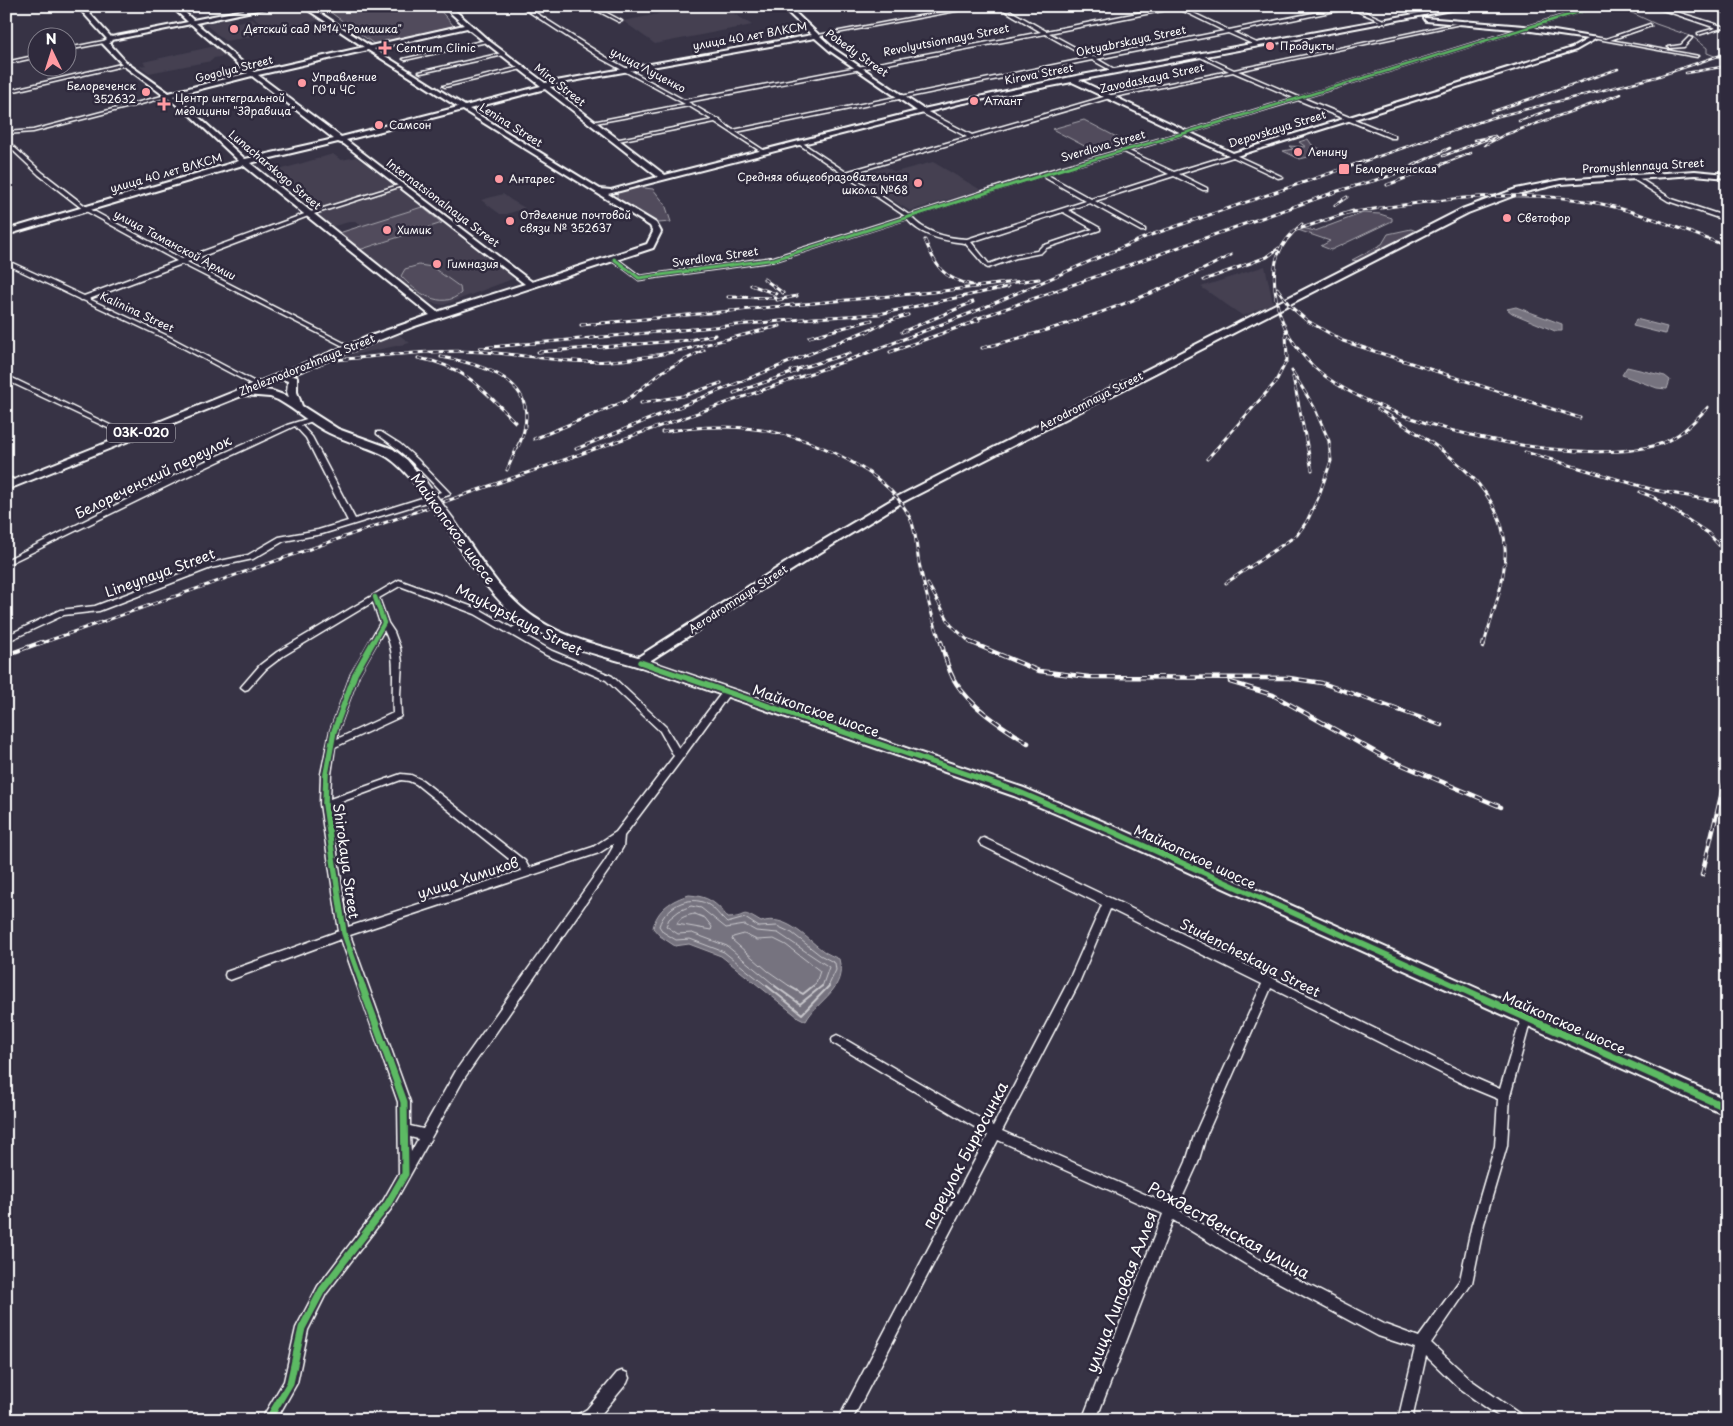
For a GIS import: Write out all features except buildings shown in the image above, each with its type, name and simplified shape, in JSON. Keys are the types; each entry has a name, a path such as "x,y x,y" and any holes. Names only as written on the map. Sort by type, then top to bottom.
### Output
{"main road":[{"name":"Promyshlennaya Street","path":"1561,182 1694,173 1727,176"},
{"name":"Aerodromnaya Street","path":"640,662 799,560 915,492 1448,219 1490,200 1519,191 1561,182"},
{"path":"297,406 292,388 293,379 290,376 278,377 266,384 265,387 280,393 313,419"},
{"name":"Zheleznodorozhnaya Street","path":"9,483 131,437 278,377"},
{"path":"225,399 254,392 273,393 286,398"},
{"name":"Майкопское шоссе","path":"313,419 327,428 387,450 404,463 420,482 492,584 515,609 553,634 640,662"}],"street":[{"path":"6,7 13,6"},
{"name":"Lunacharskogo Street","path":"80,6 109,40 105,43 125,64 191,113 244,162 435,314"},
{"name":"Internatsionalnaya Street","path":"174,6 253,74 340,140 342,144 530,285"},
{"path":"78,47 273,6"},
{"name":"Lenina Street","path":"305,6 368,48 653,225 657,232 653,243 646,248 614,259"},
{"name":"Mira Street","path":"446,6 467,26 502,54 663,178"},
{"name":"улица Луценко","path":"522,6 624,70 718,120 763,152"},
{"path":"590,6 620,21"},
{"name":"Pobedy Street","path":"784,6 832,50 922,111"},
{"path":"999,6 1114,71"},
{"path":"1352,6 1386,22"},
{"name":"Oktyabrskaya Street","path":"734,131 1352,6"},
{"path":"1428,6 1435,13 1468,22"},
{"name":"Kirova Street","path":"596,191 611,192 620,190 922,111 1072,79 1469,6"},
{"name":"Sverdlova Street","path":"614,259 639,278 775,259 1042,174 1185,133 1598,6"},
{"path":"1653,6 1721,28"},
{"path":"1708,6 1727,12"},
{"name":"улица 40 лет ВЛКСМ","path":"6,233 244,162 340,140 461,106 544,86 977,7"},
{"path":"1178,7 1255,44"},
{"name":"Revolyutsionnaya Street","path":"592,123 858,67 1178,7"},
{"path":"1406,18 1524,28 1657,48 1697,56"},
{"name":"Zavodaskaya Street","path":"844,174 1109,97 1468,22"},
{"path":"1606,40 1650,25"},
{"name":"Gogolya Street","path":"6,133 33,131 253,74 467,26"},
{"path":"1699,34 1727,26"},
{"name":"Depovskaya Street","path":"967,241 1232,155 1574,49 1594,38"},
{"path":"1657,48 1682,46 1690,38"},
{"path":"405,59 486,41"},
{"path":"421,72 502,54"},
{"path":"1200,55 1393,137"},
{"path":"6,63 28,58"},
{"path":"6,92 125,64"},
{"path":"446,86 520,68"},
{"path":"1072,79 1280,178"},
{"path":"922,111 972,137"},
{"path":"615,141 718,120"},
{"name":"улица Таманской Армии","path":"6,140 41,174 86,209 183,262 348,347"},
{"path":"799,142 908,217 910,221 948,240 967,241 988,266 1015,256 1038,252 1044,247 1098,229"},
{"path":"1124,150 1205,190"},
{"path":"1042,174 1143,230"},
{"path":"1632,176 1670,200 1727,220"},
{"path":"82,299 308,214 398,186"},
{"path":"614,201 613,194 620,190"},
{"path":"1064,210 1098,229"},
{"name":"Zheleznodorozhnaya Street","path":"278,377 348,347 435,314 614,259"},
{"name":"Kalinina Street","path":"6,262 168,338 257,385"},
{"path":"292,388 306,371 348,347"},
{"path":"6,377 131,437"},
{"name":"Белореченский переулок","path":"6,563 191,471 289,426 313,419"},
{"path":"297,424 309,437 352,521"},
{"name":"Lineynaya Street","path":"6,639 63,612 96,609 209,566 250,557 282,539 320,532 446,493 418,462 396,443 379,433"},
{"name":"Maykopskaya Street","path":"375,597 399,583 478,612 549,653 609,678 663,728 680,757"},
{"path":"245,687 262,667 280,654 375,597 384,623 393,636 399,657 396,692 397,715 332,744"},
{"path":"514,632 530,620"},
{"name":"Shirokaya Street","path":"384,623 355,674 334,731 326,774 325,804 344,933 404,1102 406,1174"},
{"name":"Майкопское шоссе","path":"640,662 1025,794 1727,1108"},
{"name":"улица Химиков","path":"230,975 344,933 596,850 619,835 680,757 726,692"},
{"path":"325,804 401,777 411,778 419,782 471,822 522,864 527,873"},
{"path":"268,1420 290,1383 302,1328 322,1290 387,1205 406,1174 461,1072 608,864 618,847 619,835"},
{"name":"Studencheskaya Street","path":"984,842 1268,983 1473,1083 1504,1096"},
{"name":"переулок Бирюсинка","path":"845,1420 1074,982 1108,902"},
{"name":"улица Липовая Аллея","path":"1089,1420 1170,1212 1268,983"},
{"path":"1405,1420 1421,1349 1466,1283 1478,1224 1501,1146 1504,1096 1526,1018"},
{"name":"Рождественская улица","path":"837,1040 995,1133 1170,1212 1256,1264 1421,1349 1466,1385 1516,1420"},
{"path":"406,1131 426,1135"},
{"path":"582,1420 592,1414 622,1378"}],"shaded area":[{"path":"292,6 300,6 319,20 258,35 254,32 267,29 252,16"},
{"path":"339,6 436,6 454,26 374,44 326,9"},
{"path":"647,6 722,6 752,25 655,44 623,21 659,14"},
{"name":"Детский сад №14 \"Ромашка\"","path":"229,19 233,23 252,19 263,28 251,30 257,36 225,41 205,24"},
{"path":"215,46 226,56 214,58 211,61 149,73 140,66 146,65 143,62"},
{"path":"1084,120 1126,142 1094,151 1052,129"},
{"path":"1308,139 1312,145 1320,149 1315,151 1320,154 1300,159 1283,151 1293,149 1289,146 1306,147 1299,142"},
{"path":"333,154 341,160 356,157 394,185 316,210 269,173"},
{"name":"Средняя общеобразовательная школа №68","path":"933,162 981,190 910,211 855,176 886,167 895,172"},
{"path":"636,187 653,189 665,204 671,222 658,223 617,199 617,193"},
{"path":"397,188 422,207 363,226 353,221 330,227 314,215"},
{"path":"503,194 525,208 507,214 500,214 481,200"},
{"name":"Химик","path":"422,207 442,223 359,250 339,233"},
{"path":"1363,213 1380,214 1392,218 1392,221 1331,250 1321,246 1330,241 1298,230 1302,228 1315,231"},
{"name":"Гимназия","path":"442,223 515,278 444,305 426,302 359,250"},
{"path":"1411,229 1416,231 1358,261 1352,260 1382,244 1388,234"},
{"path":"419,265 432,267 460,287 461,293 454,298 437,300 421,293 401,276 405,269"},
{"path":"1265,266 1273,303 1243,316 1201,287"},
{"path":"398,334 410,343 353,355 351,352"}],"water":[{"path":"1516,307 1562,324 1562,331 1555,331 1512,313 1507,309"},
{"path":"1636,319 1667,327 1665,334 1633,326"},
{"path":"1627,367 1665,376 1670,380 1667,389 1657,388 1622,375"},
{"path":"689,895 711,901 728,918 746,914 761,922 778,921 794,928 824,951 839,959 839,979 835,986 806,1021 798,1017 721,956 689,944 675,946 660,936 653,928 655,921 666,906"}],"waterway":[{"path":"1617,6 1656,24 1693,37 1707,48 1707,53 1727,61"}],"railway":[{"path":"1353,165 1491,118 1656,77 1727,53"},
{"path":"1686,73 1727,66"},
{"path":"1491,112 1618,69"},
{"path":"1496,137 1485,145 1504,135 1621,94"},
{"path":"1519,121 1549,110"},
{"path":"1443,156 1495,136 1474,140"},
{"path":"1414,165 1450,148"},
{"path":"1440,165 1471,153"},
{"path":"39,644 857,357 976,311 1148,236 1357,164"},
{"path":"973,320 1338,191 1390,176 1417,164"},
{"path":"1387,185 1443,164"},
{"path":"1347,213 1440,200 1503,196 1566,198 1630,211 1727,246"},
{"path":"1335,205 1347,197"},
{"path":"1347,213 1353,211"},
{"path":"1296,230 1347,213"},
{"path":"1302,224 1286,240 1277,256 1275,265 1276,298 1285,327 1289,336 1314,367 1343,388 1382,407 1428,423 1478,437 1529,446 1578,451 1621,451 1657,445 1679,434 1708,407"},
{"path":"925,240 941,270 954,279 972,285"},
{"path":"1204,280 1267,257 1279,248"},
{"path":"982,348 1047,330 1140,298 1231,255"},
{"path":"764,279 783,293"},
{"path":"581,325 943,291 1039,279"},
{"path":"751,285 776,294"},
{"path":"480,348 814,318 879,314 1008,287"},
{"path":"1277,288 1290,306 1306,320 1343,341 1580,418"},
{"path":"777,300 797,296"},
{"path":"728,297 776,298"},
{"path":"902,332 973,302"},
{"path":"867,332 888,321 908,315"},
{"path":"809,337 872,320"},
{"path":"890,352 979,320"},
{"path":"334,360 410,353 466,351 563,360 610,361 675,352 780,326"},
{"path":"576,449 873,328"},
{"path":"1207,459 1275,383 1287,360 1286,331"},
{"path":"538,352 689,340 715,335"},
{"path":"534,439 626,401 663,371 704,350"},
{"path":"791,371 850,353"},
{"path":"441,357 479,366 496,373 510,383 520,395 526,409 525,427 517,449"},
{"path":"418,358 461,373 483,389 515,422"},
{"path":"734,393 797,371"},
{"path":"1226,583 1297,535 1307,521 1318,498 1331,461 1329,441 1314,407 1292,371"},
{"path":"1293,377 1312,470"},
{"path":"641,403 683,396 721,383"},
{"path":"1378,409 1443,451 1464,468 1481,487 1495,509 1503,532 1505,558 1500,591 1484,644"},
{"path":"662,432 714,427 764,430 813,443 860,467 875,477 901,502 912,523 919,563 941,644"},
{"path":"507,470 519,443"},
{"path":"1525,452 1654,490 1727,503"},
{"path":"1640,492 1653,497 1708,533 1727,554"},
{"path":"928,584 951,625 972,644"},
{"path":"6,655 42,642"},
{"path":"941,642 951,674 970,701 1028,743"},
{"path":"970,642 1039,671 1089,677 1289,678 1322,683 1441,725"},
{"path":"1483,647 1484,642"},
{"path":"1230,682 1273,695 1386,758 1501,807"},
{"path":"1702,875 1727,771"}],"cycle path":[{"path":"614,259 639,278 775,259 1042,174 1185,133 1598,6"},
{"path":"268,1420 290,1383 302,1328 322,1290 387,1205 405,1174 404,1102 344,933 325,804 326,774 334,731 355,674 384,623 375,597"},
{"path":"640,662 1019,792 1111,831 1727,1108"}],"place":[{"name":"Детский сад №14 \"Ромашка\"","path":"234,29"},
{"name":"Продукты","path":"1270,46"},
{"name":"Centrum Clinic","path":"385,48"},
{"name":"Управление ГО и ЧС","path":"302,83"},
{"name":"Белореченск 352632","path":"146,92"},
{"name":"Атлант","path":"974,101"},
{"name":"Центр интегральной медицины \"Здравица\"","path":"164,104"},
{"name":"Самсон","path":"379,125"},
{"name":"Ленину","path":"1298,152"},
{"name":"Белореченская","path":"1344,169"},
{"name":"Антарес","path":"499,179"},
{"name":"Средняя общеобразовательная школа №68","path":"918,183"},
{"name":"Светофор","path":"1507,218"},
{"name":"Отделение почтовой связи № 352637","path":"510,221"},
{"name":"Химик","path":"387,230"},
{"name":"Гимназия","path":"437,264"}]}
